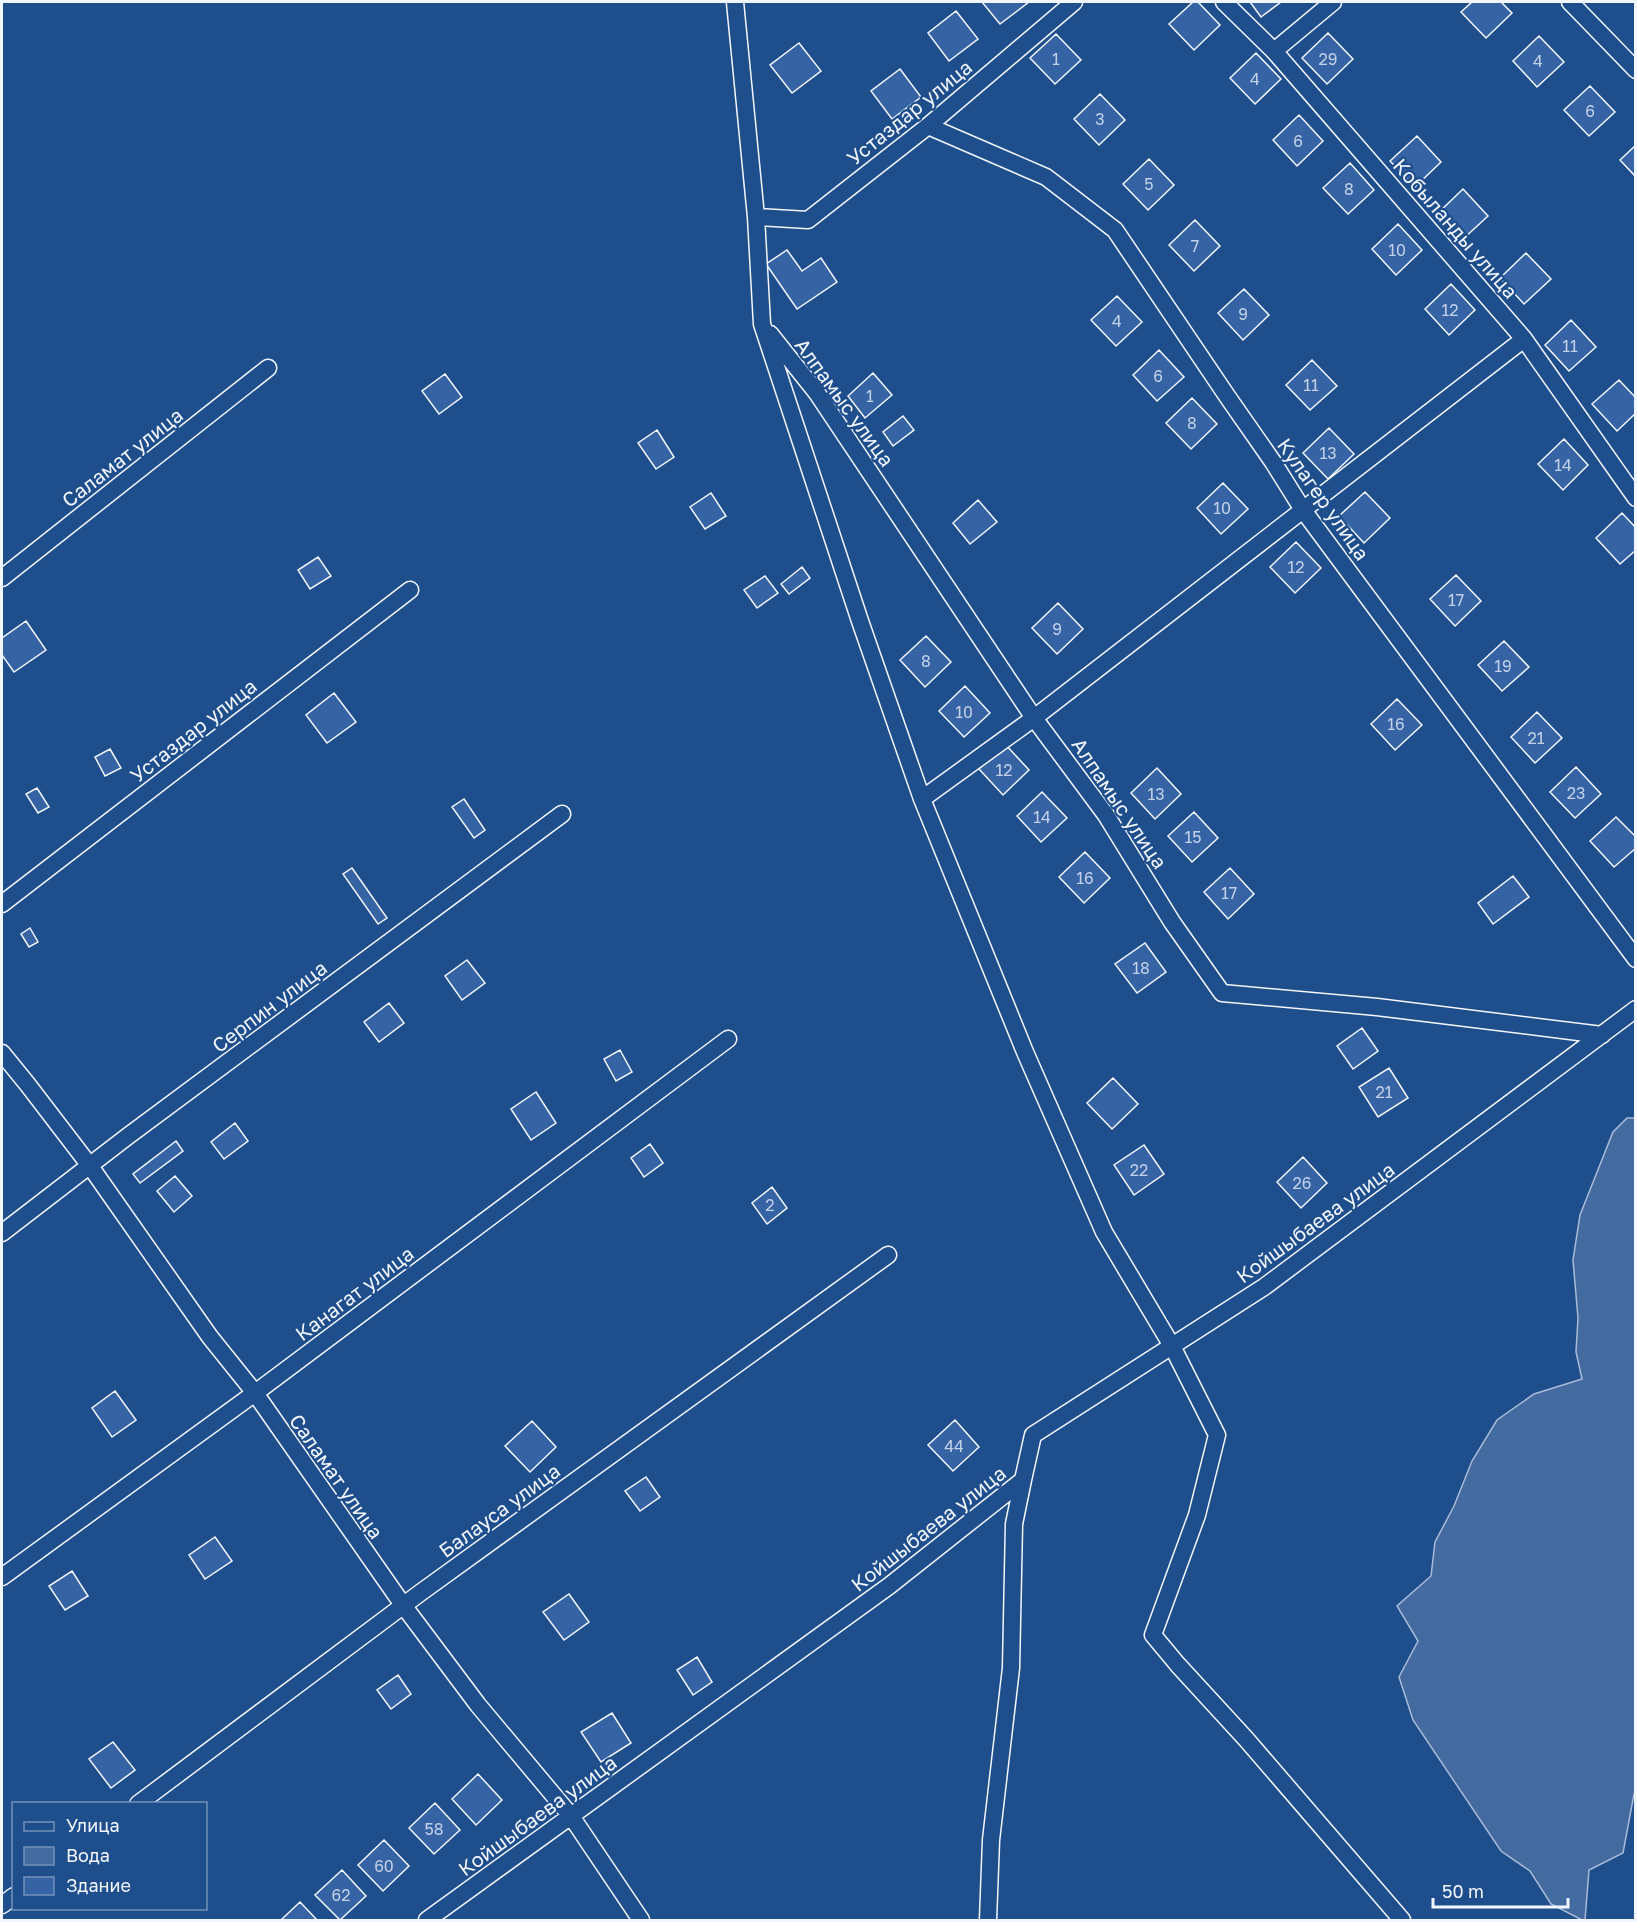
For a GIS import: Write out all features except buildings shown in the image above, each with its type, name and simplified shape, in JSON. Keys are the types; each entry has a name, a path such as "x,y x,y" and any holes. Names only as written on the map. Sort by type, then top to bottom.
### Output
{"street":[{"path":"735,2 756,217 762,324 860,621 922,799 1025,1052 1104,1232 1172,1346 1217,1435 1197,1515 1153,1635 1402,1920"},
{"name":"Устаздар улица","path":"756,217 808,219 928,126 1074,2"},
{"name":"Кобыланды улица","path":"1224,2 1274,51 1524,339 1635,498"},
{"path":"1274,51 1334,2"},
{"path":"1570,2 1635,70"},
{"name":"Кулагер улица","path":"928,126 1046,177 1114,230 1274,462 1303,510 1635,959"},
{"name":"Алпамыс улица","path":"762,324 817,393 1034,718 1106,815 1172,922 1222,993 1377,1007 1602,1035"},
{"path":"922,799 1034,718 1524,339"},
{"name":"Саламат улица","path":"2,578 268,368"},
{"name":"Устаздар улица","path":"2,904 410,590"},
{"name":"Серпин улица","path":"2,1233 562,814"},
{"name":"Койшыбаева улица","path":"427,1920 889,1586 1023,1480 1033,1435 1264,1287 1635,1009"},
{"name":"Канагат улица","path":"2,1577 255,1393 728,1039"},
{"name":"Саламат улица","path":"2,1053 90,1166 210,1337 255,1393 403,1605 478,1705 571,1816 641,1920"},
{"name":"Балауса улица","path":"139,1802 403,1605 888,1255"},
{"path":"988,1920 992,1840 1011,1668 1014,1524 1023,1480"}],"water":[{"path":"1627,1118 1636,1118 1635,1792 1623,1853 1589,1870 1585,1920 1582,1920 1551,1904 1530,1871 1501,1851 1413,1720 1399,1677 1418,1641 1397,1606 1431,1576 1435,1542 1454,1506 1472,1461 1497,1420 1534,1394 1582,1379 1576,1352 1578,1318 1573,1260 1580,1215 1613,1132"}]}
